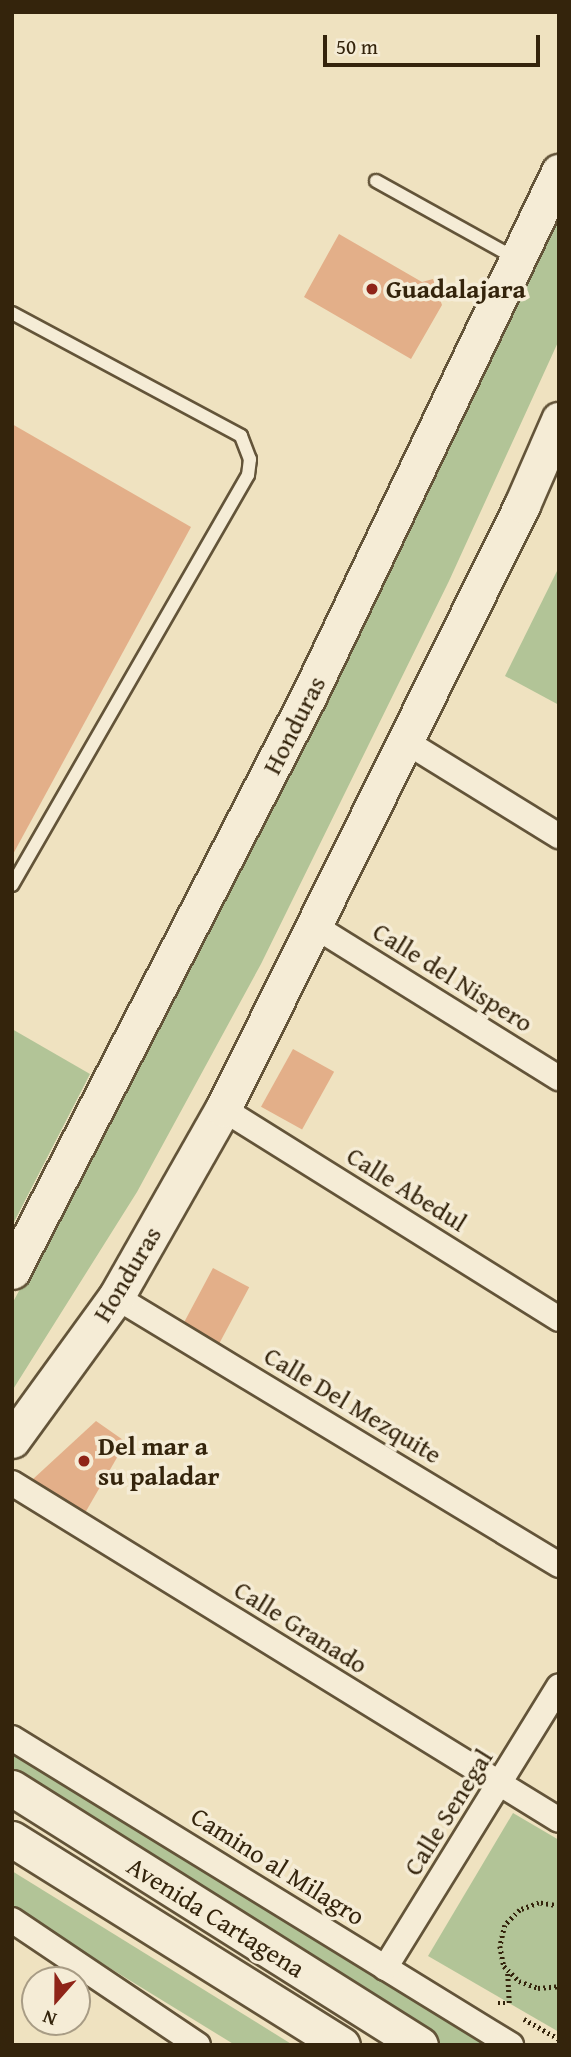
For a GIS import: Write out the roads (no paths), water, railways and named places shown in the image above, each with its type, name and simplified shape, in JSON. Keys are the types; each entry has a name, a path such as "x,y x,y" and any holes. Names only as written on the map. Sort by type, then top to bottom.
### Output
{"street":[{"name":"Honduras","path":"12,1270 309,695 559,172"},
{"name":"Honduras","path":"12,1440 116,1297 223,1109 316,927 522,505 559,420"},
{"path":"405,741 559,836"},
{"name":"Calle del Nispero","path":"316,927 559,1078"},
{"name":"Calle Abedul","path":"223,1109 559,1319"},
{"name":"Calle Del Mezquite","path":"116,1297 559,1565"},
{"name":"Calle Granado","path":"12,1483 559,1820"},
{"name":"Calle Senegal","path":"385,1968 559,1686"},
{"name":"Camino al Milagro","path":"12,1738 511,2045"},
{"name":"Avenida Cartagena","path":"12,1788 420,2045"},
{"name":"Avenida Cartagena","path":"12,1839 342,2045"},
{"path":"12,1920 186,2042"}],"lane":[{"path":"376,180 517,260"},
{"path":"12,313 241,436 250,458 248,475 12,884"}],"place":[{"name":"Guadalajara","path":"372,289"},
{"name":"Del mar a su paladar","path":"84,1461"}]}
